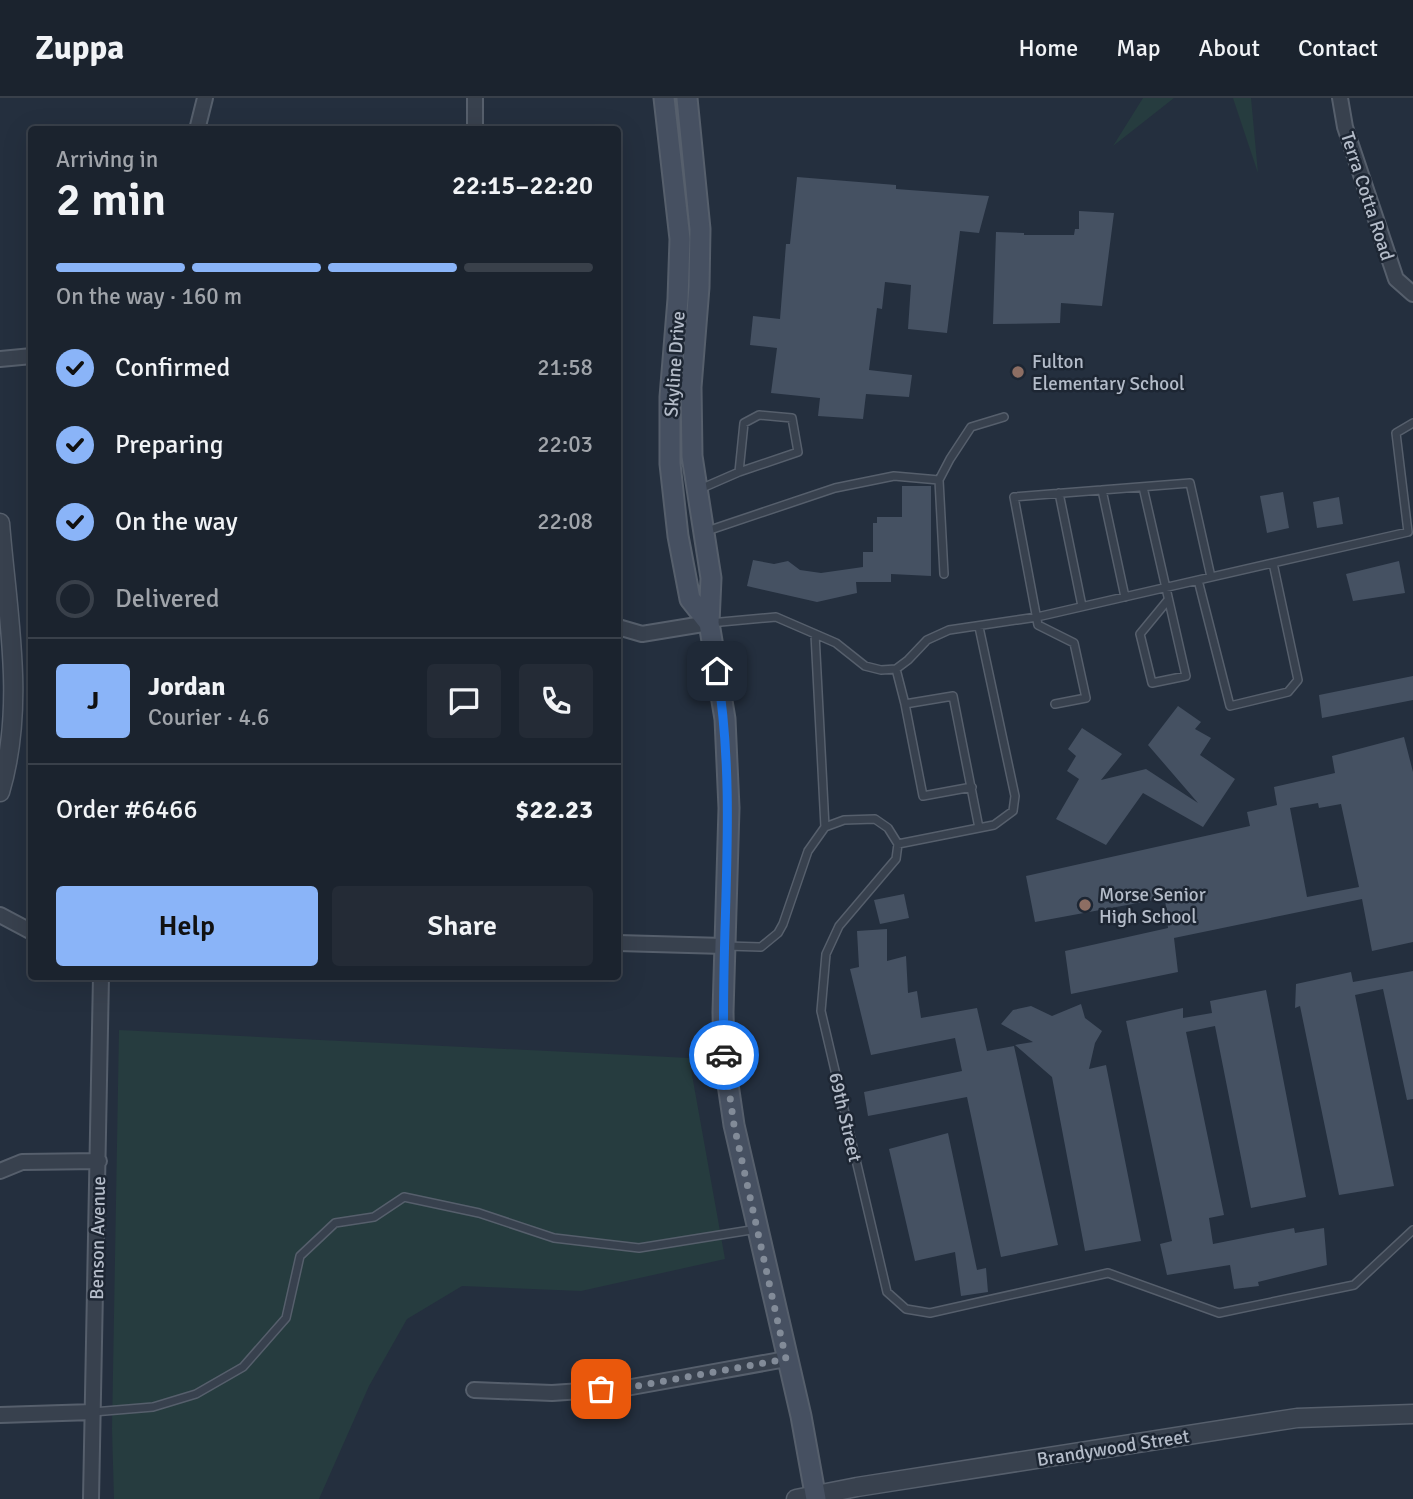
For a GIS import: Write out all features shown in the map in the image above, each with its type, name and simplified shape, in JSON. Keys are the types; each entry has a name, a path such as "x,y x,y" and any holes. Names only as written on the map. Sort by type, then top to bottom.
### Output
{"main road":[{"name":"Skyline Drive","path":"664,98 680,239 670,397 670,464 678,536 690,599 709,623"},
{"name":"Skyline Drive","path":"687,98 700,229 699,287 691,387 691,448 711,578 709,623 725,719 729,808 723,1012 726,1074 757,1229 801,1416 816,1497"}],"street":[{"path":"198,126 205,98"},
{"path":"475,98 475,126"},
{"name":"Terra Cotta Road","path":"1340,98 1345,127 1396,279 1409,291"},
{"path":"0,359 28,356"},
{"path":"0,523 2,581 14,673 6,772 0,792"},
{"path":"621,628 642,634 709,623"},
{"path":"0,915 28,930"},
{"path":"621,943 724,946"},
{"name":"Benson Avenue","path":"91,1499 101,980"},
{"path":"0,1171 22,1162 99,1161"},
{"path":"474,1390 552,1392 626,1388 786,1359"},
{"path":"0,1415 93,1412"},
{"name":"Brandywood Street","path":"796,1499 1297,1418 1413,1413"}],"lane":[{"path":"697,491 739,472 798,452 792,418 759,415 744,424 739,472"},
{"path":"944,574 939,480 950,458 971,428 1004,417"},
{"path":"709,623 776,617 836,643 865,666 881,670 896,669 937,634 949,630 1037,617 1410,532 1396,433 1413,424"},
{"path":"703,532 835,488 894,476 939,480"},
{"path":"1055,704 1086,698 1074,643 1038,625 1014,498 1190,483 1211,577"},
{"path":"1143,487 1186,676 1152,683 1140,634 1168,600"},
{"path":"1102,490 1125,597"},
{"path":"1059,493 1082,606"},
{"path":"1198,580 1230,706 1251,703 1287,692 1298,680 1273,563"},
{"path":"724,946 761,947 778,933 808,851 825,827 845,820 875,819 888,828 898,844 994,825 1013,811 1016,796 979,627"},
{"path":"815,634 825,827"},
{"path":"896,669 923,796 972,787"},
{"path":"905,704 953,696 979,828"},
{"name":"69th Street","path":"898,844 896,859 839,926 826,954 821,1011 887,1292 906,1309 930,1313 1108,1273 1219,1313 1354,1285 1413,1230"},
{"path":"93,1412 153,1407 175,1401 196,1394 243,1367 286,1318 300,1256 335,1223 374,1217 404,1197 479,1213 554,1238 639,1248 757,1229"}],"green space":[{"path":"1143,98 1174,98 1113,146"},
{"path":"1233,98 1251,98 1258,173"},
{"path":"119,1030 689,1058 725,1259 581,1291 462,1286 407,1319 369,1386 319,1499 114,1499 112,1429"}],"building":[{"path":"797,177 896,185 896,189 989,196 979,233 960,231 947,333 908,329 911,285 885,282 882,309 877,308 869,370 912,375 909,397 866,394 863,419 818,416 820,398 771,393 777,348 750,345 753,316 780,319 786,244 790,244"},
{"path":"1079,211 1114,213 1102,306 1061,303 1060,323 993,324 996,232 1074,235 1075,229 1079,229"},
{"path":"902,486 931,486 931,576 891,574 891,582 856,582 857,593 817,602 747,586 753,560 774,564 788,561 800,570 821,573 863,567 863,552 873,552 873,523 877,523 877,517 902,517"},
{"path":"1283,492 1289,528 1267,533 1260,496"},
{"path":"1339,497 1343,524 1317,528 1313,502"},
{"path":"1399,561 1405,593 1353,601 1346,574"},
{"path":"1413,676 1413,700 1322,718 1319,695"},
{"path":"1178,706 1201,722 1195,729 1211,738 1200,755 1235,779 1203,827 1143,793 1106,845 1056,819 1079,779 1067,771 1076,756 1068,749 1082,728 1122,754 1101,780 1146,769 1198,803 1148,745"},
{"path":"1404,737 1413,772 1413,942 1372,951 1362,899 1174,938 1178,972 1071,994 1065,951 1168,928 1165,898 1035,922 1026,876 1250,826 1247,812 1277,805 1274,787 1335,773 1332,756","holes":["1318,803 1319,808 1341,804 1359,887 1307,897 1290,808"]},
{"path":"904,894 909,918 880,924 874,900"},
{"path":"887,929 887,961 906,956 908,993 917,991 921,1018 977,1008 987,1051 1014,1046 1058,1245 1001,1257 967,1097 868,1116 864,1092 962,1071 955,1038 871,1055 850,969 859,967 857,931"},
{"path":"1413,971 1413,1099 1407,1100 1383,989 1355,995 1394,1186 1339,1195 1300,1006 1295,1008 1296,984 1351,972 1353,982"},
{"path":"1266,990 1306,1197 1251,1208 1215,1026 1186,1032 1224,1215 1209,1218 1213,1244 1294,1228 1295,1233 1324,1228 1327,1265 1258,1282 1259,1286 1234,1289 1230,1265 1167,1275 1160,1244 1172,1241 1126,1021 1183,1008 1183,1018 1212,1013 1210,1001"},
{"path":"1081,1004 1085,1018 1102,1031 1095,1043 1089,1069 1106,1065 1141,1241 1085,1251 1052,1077 1015,1045 1033,1042 1001,1024 1013,1010 1031,1006 1052,1016"},
{"path":"948,1133 977,1270 986,1268 988,1292 961,1296 955,1252 915,1261 889,1149"}],"way so far":[{"path":"601,1389 626,1388 786,1359 734,1125 724,1055"}],"place":[{"name":"Fulton Elementary School","path":"1018,372"},
{"name":"Morse Senior High School","path":"1085,905"}],"route":[{"path":"717,671 725,719 729,808 724,1055"}]}
